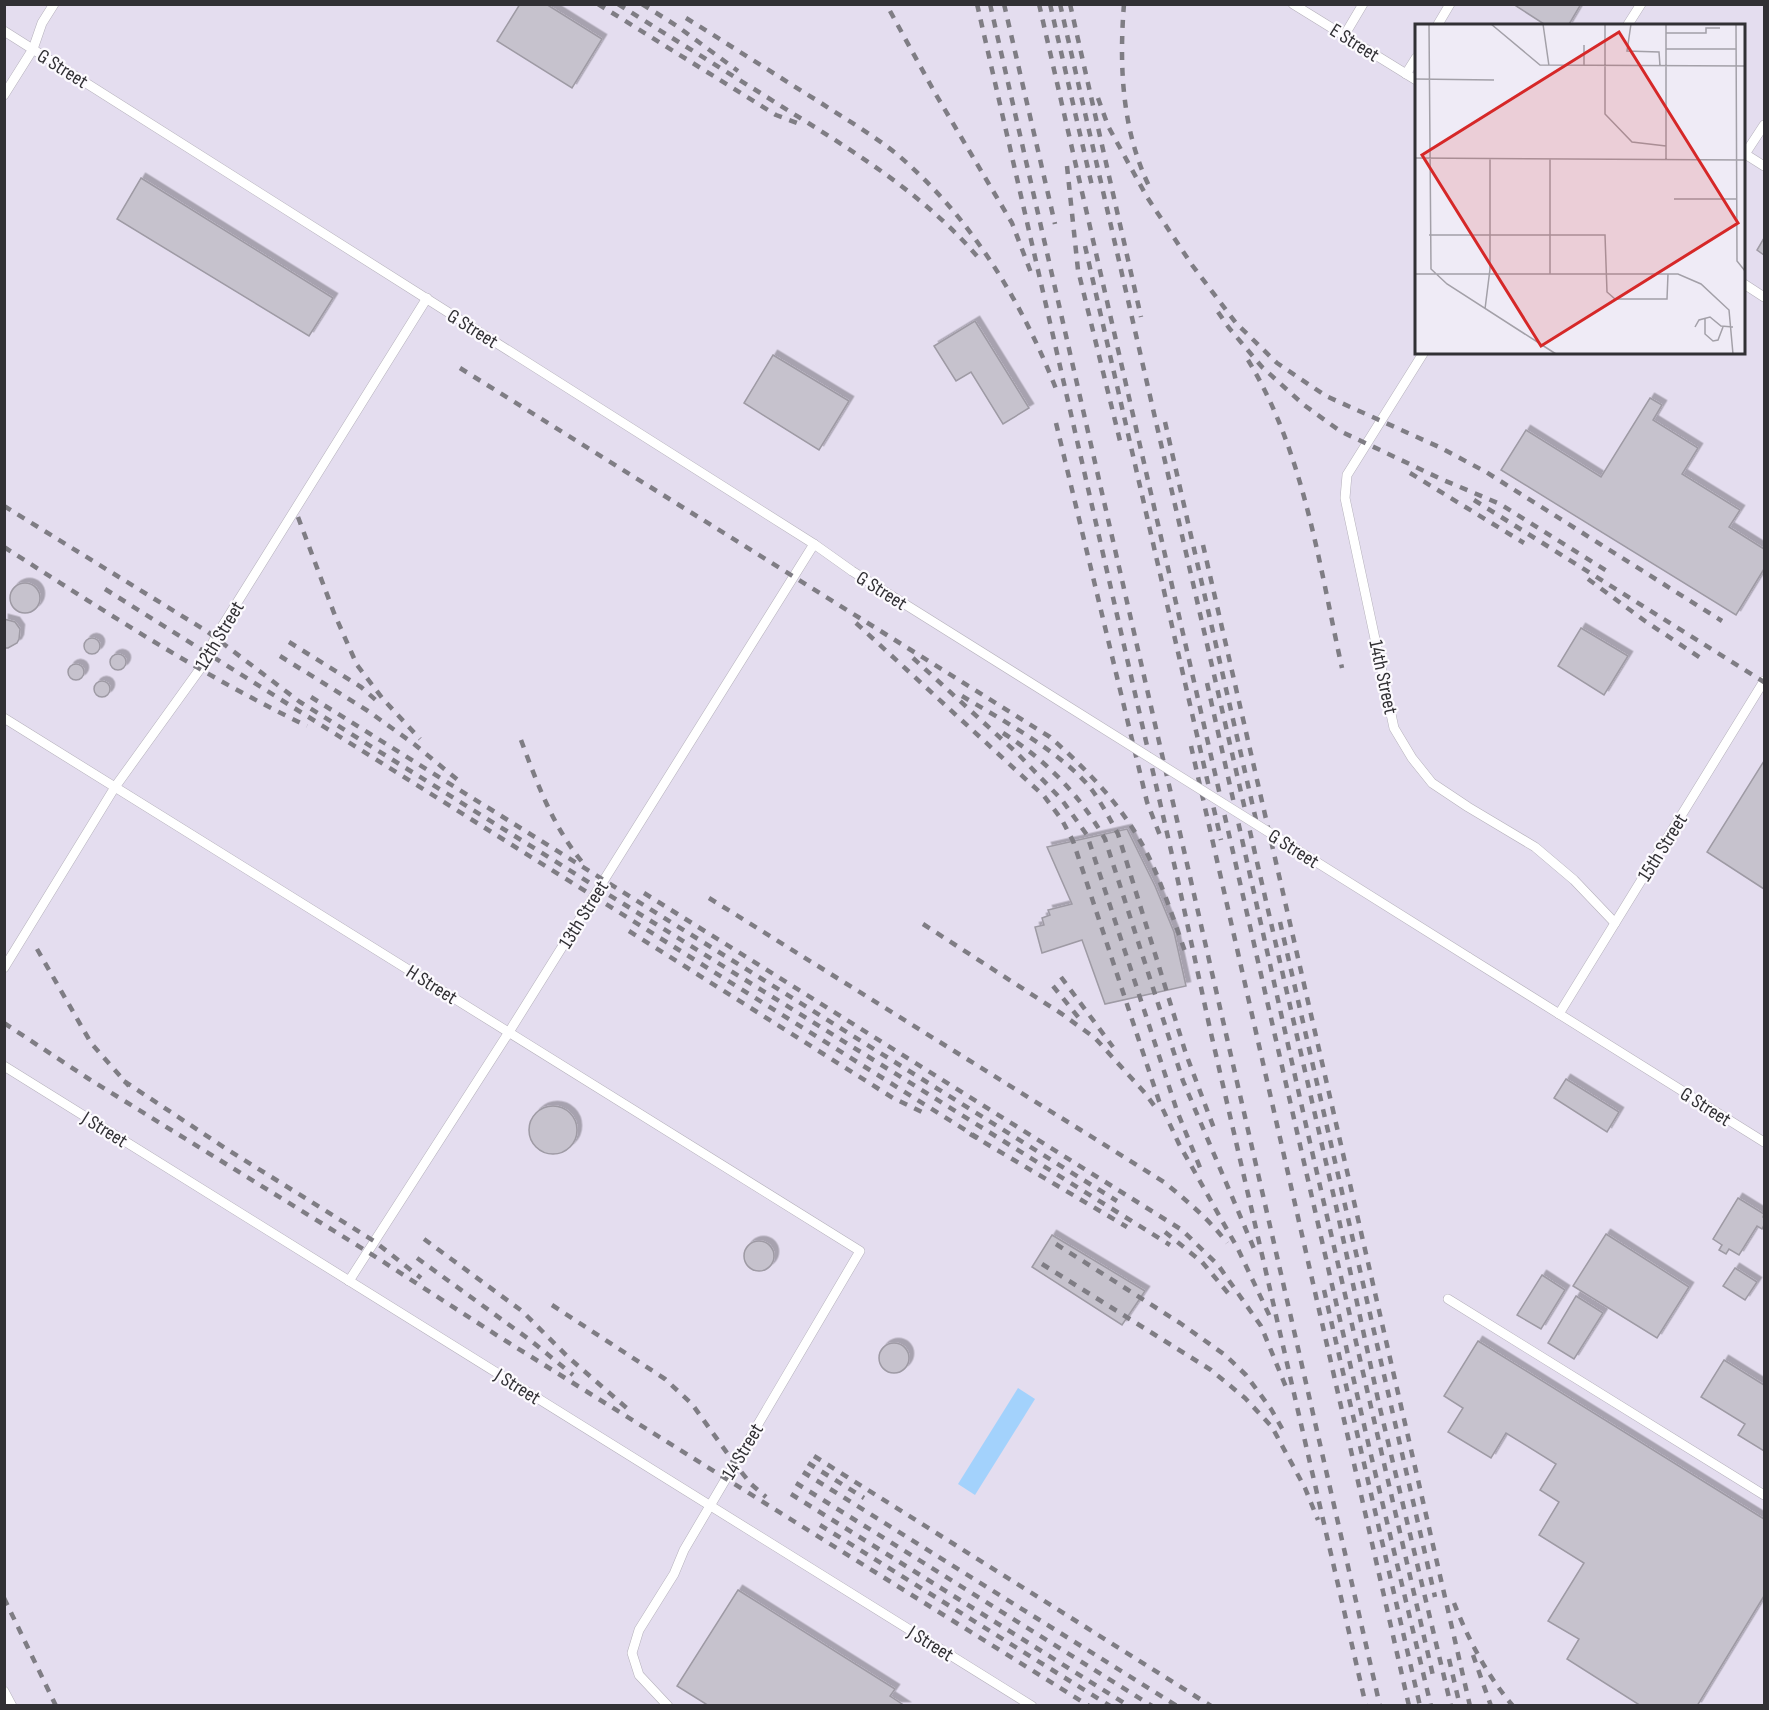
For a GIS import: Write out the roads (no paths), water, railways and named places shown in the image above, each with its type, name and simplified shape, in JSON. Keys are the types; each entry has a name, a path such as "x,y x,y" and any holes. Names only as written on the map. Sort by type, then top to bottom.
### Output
{"lane":[{"path":"4,95 33,49 42,23 54,4"},
{"name":"E Street","path":"1293,4 1415,79"},
{"path":"1344,36 1363,4"},
{"path":"1438,24 1450,4"},
{"path":"1628,24 1641,4"},
{"name":"G Street","path":"4,31 814,544 852,571 1764,1142"},
{"path":"1406,74 1415,60"},
{"path":"1764,124 1745,154 1764,166"},
{"path":"1745,285 1764,297"},
{"name":"12th Street","path":"4,968 116,787 200,669 215,638 427,298"},
{"name":"14th Street","path":"1423,354 1347,475 1345,498 1395,728 1412,758 1431,783 1535,846 1574,880 1615,923"},
{"name":"13th Street","path":"349,1281 814,544"},
{"name":"15th Street","path":"1559,1014 1764,681"},
{"name":"H Street","path":"4,718 860,1251"},
{"name":"J Street","path":"4,1066 1032,1706"},
{"name":"14 Street","path":"668,1706 639,1675 632,1653 639,1630 674,1574 684,1550 860,1251"},
{"path":"1449,1299 1764,1495"},
{"path":"4,1691 12,1706"}],"water":[{"path":"1018,1388 1035,1399 975,1495 958,1484"}],"railway":[{"path":"598,4 776,115 797,123"},
{"path":"618,4 815,127 892,179 939,217 982,262"},
{"path":"642,4 677,26 738,71"},
{"path":"977,4 1366,1706"},
{"path":"990,4 1380,1706"},
{"path":"1004,4 1055,224"},
{"path":"1039,4 1370,1451 1431,1706"},
{"path":"1050,4 1092,186"},
{"path":"1060,4 1336,1206 1379,1404 1451,1706"},
{"path":"1070,4 1141,317"},
{"path":"1124,4 1122,51 1124,97 1133,143 1149,186"},
{"path":"890,11 935,93 1012,223 1033,278"},
{"path":"686,18 876,139 907,163 932,187 976,241 1014,299 1058,394"},
{"path":"1098,98 1108,126 1147,197 1192,265 1236,323 1277,363 1326,396 1439,447 1486,472 1722,621"},
{"path":"1067,166 1078,270 1121,445"},
{"path":"1085,246 1221,840"},
{"path":"1218,312 1262,367 1304,405 1340,431 1500,504 1610,573"},
{"path":"1248,360 1267,395 1296,470 1317,549 1342,668"},
{"path":"460,368 1050,737 1095,780 1133,829 1158,877 1187,957"},
{"path":"1165,422 1256,820"},
{"path":"1056,423 1147,802 1161,838"},
{"path":"1410,473 1524,543"},
{"path":"1474,500 1764,682"},
{"path":"4,506 208,632 300,702 1170,1245"},
{"path":"298,517 334,613 357,665 383,699 420,739"},
{"path":"1203,545 1470,1706"},
{"path":"4,547 191,664 307,726"},
{"path":"1588,579 1705,661"},
{"path":"105,589 978,1138"},
{"path":"856,623 1044,796 1062,820 1073,841 1159,1101 1179,1144 1238,1249 1272,1321"},
{"path":"289,642 361,687 378,702"},
{"path":"280,656 368,711 414,744 459,781"},
{"path":"913,658 1018,754 1062,800 1087,835 1177,1111 1201,1170"},
{"path":"1207,683 1434,1680"},
{"path":"962,696 1049,750 1080,776 1106,812 1118,834 1186,1054 1215,1131"},
{"path":"311,697 1117,1201"},
{"path":"1003,733 1034,755 1061,780 1084,807 1105,839 1183,1081 1255,1251"},
{"path":"521,740 554,820 583,863"},
{"path":"1191,746 1409,1706"},
{"path":"644,893 1182,1230 1218,1265 1261,1326 1288,1392"},
{"path":"709,898 1164,1182 1205,1218 1227,1243"},
{"path":"1280,922 1435,1597"},
{"path":"923,924 1095,1038 1145,1093 1158,1111"},
{"path":"629,931 893,1098 926,1114"},
{"path":"37,949 91,1043 129,1086"},
{"path":"1061,977 1113,1047"},
{"path":"1053,986 1083,1023"},
{"path":"4,1023 89,1079 1089,1706"},
{"path":"124,1081 225,1148 374,1241 421,1278"},
{"path":"970,1134 1127,1227"},
{"path":"1165,1232 1202,1262 1233,1299"},
{"path":"424,1239 522,1311 568,1357 629,1410"},
{"path":"1056,1244 1180,1323 1225,1355 1246,1375 1271,1409 1284,1432"},
{"path":"417,1258 530,1340 573,1375"},
{"path":"1042,1264 1211,1370 1245,1398 1272,1427 1305,1488 1318,1520"},
{"path":"1324,1290 1420,1706"},
{"path":"552,1305 665,1379 692,1404 735,1464 751,1484 766,1497"},
{"path":"814,1456 1211,1706"},
{"path":"808,1463 864,1498"},
{"path":"803,1472 1177,1706"},
{"path":"796,1483 1152,1706"},
{"path":"791,1494 1129,1706"},
{"path":"820,1525 1110,1706"},
{"path":"4,1598 56,1706"},
{"path":"1454,1603 1479,1657 1513,1706"},
{"path":"1473,1655 1491,1706"},
{"path":"1449,1659 1460,1706"}]}
